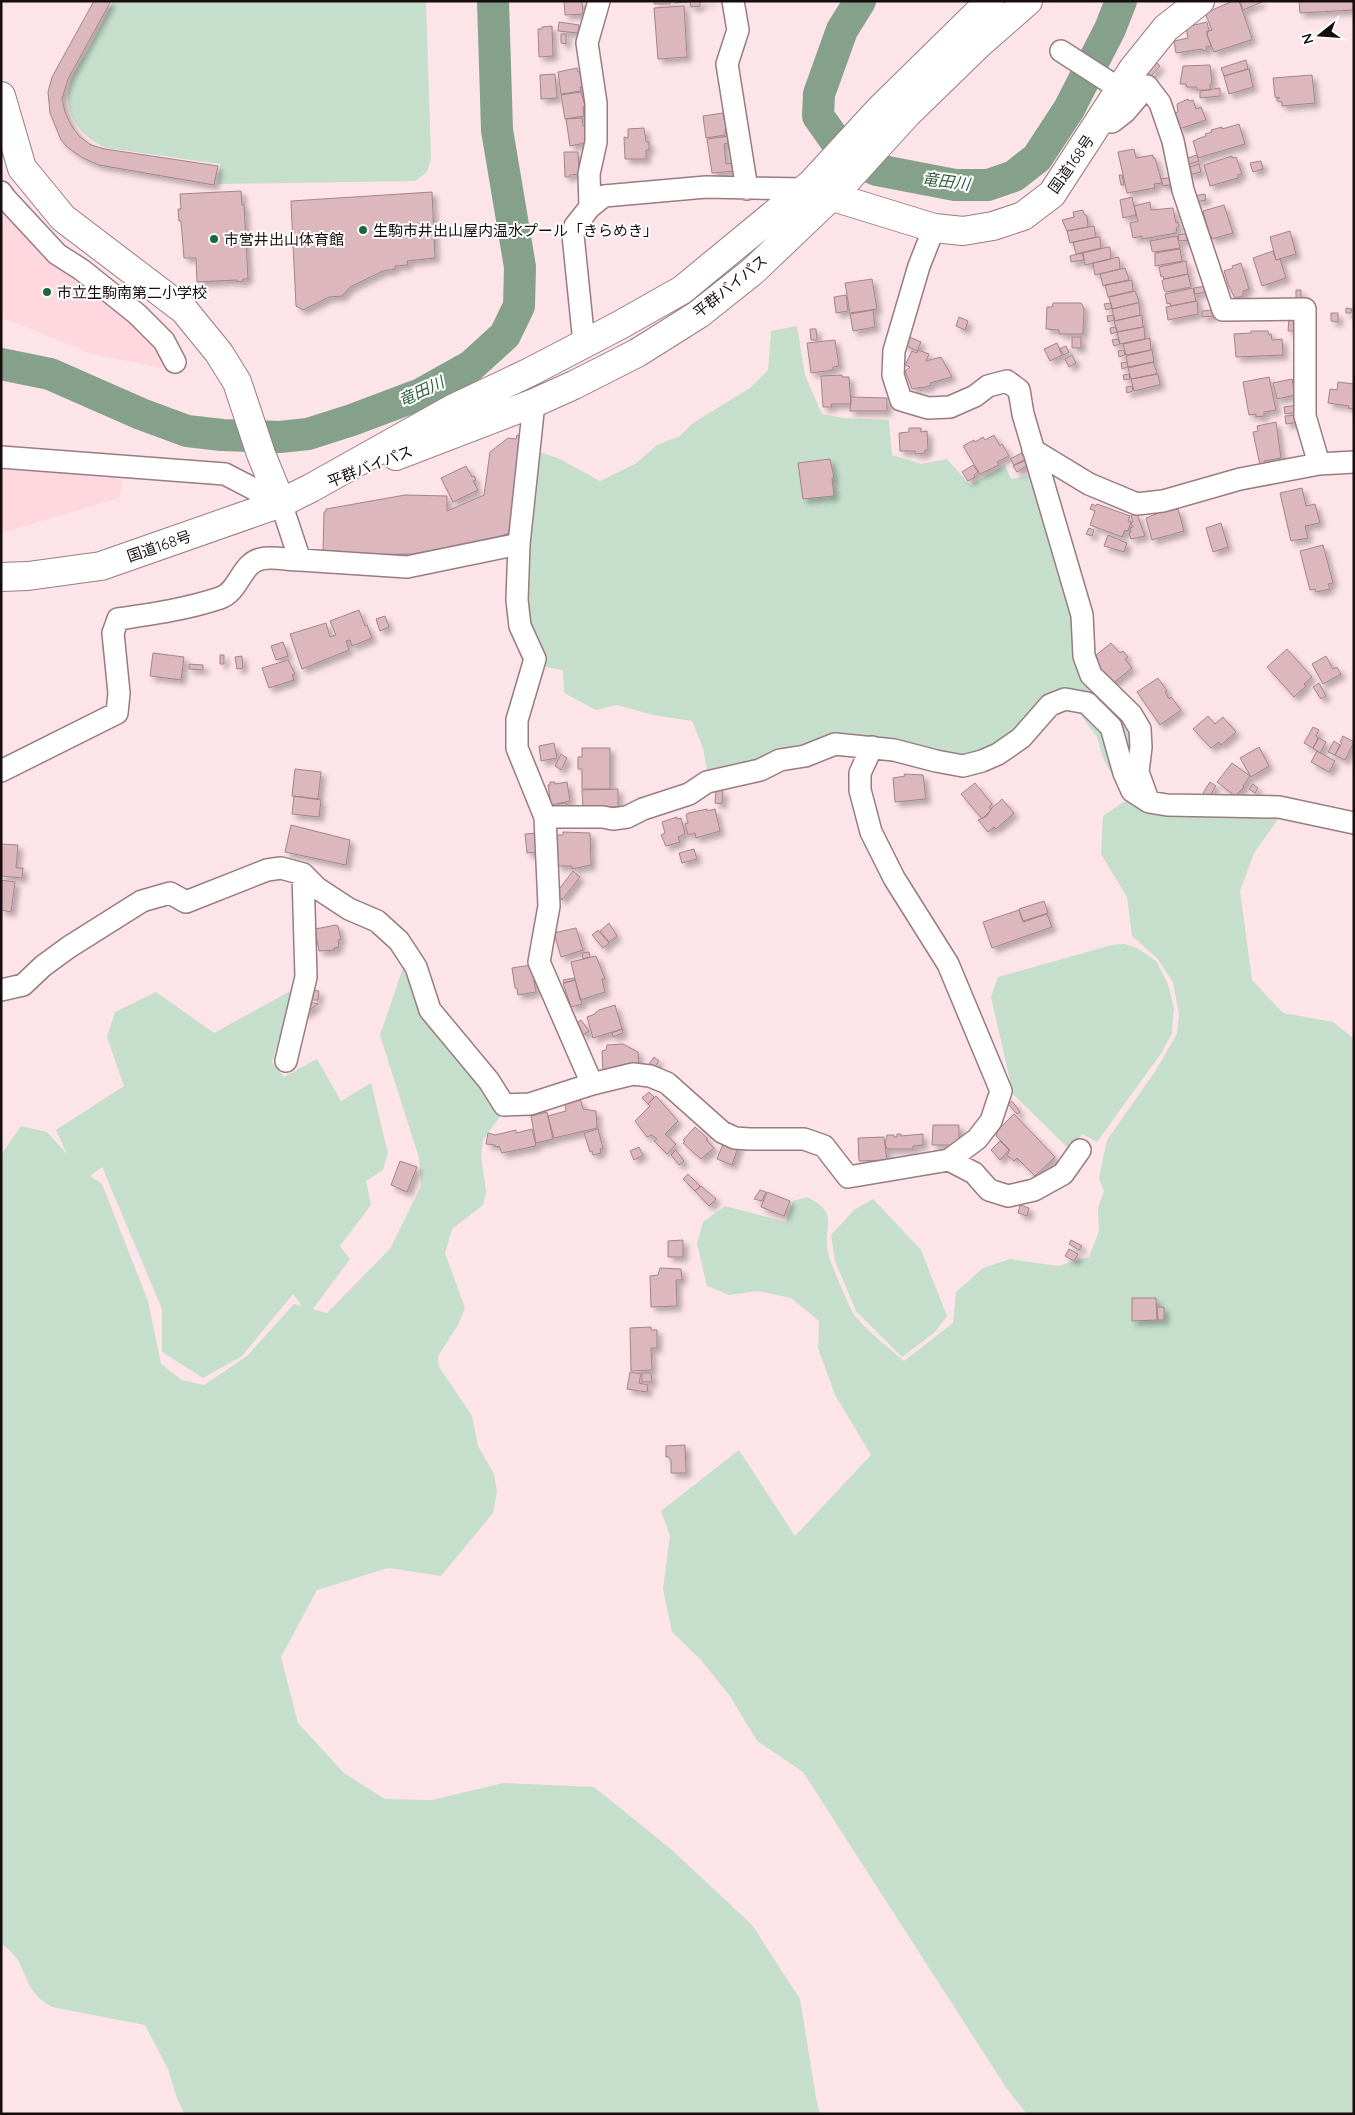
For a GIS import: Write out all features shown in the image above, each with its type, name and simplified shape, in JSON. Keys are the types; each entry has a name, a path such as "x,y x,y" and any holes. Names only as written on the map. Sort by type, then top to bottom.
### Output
{"main road":[{"name":"平群バイパス","path":"311,488 534,403 637,353 698,314 753,271 821,190 880,109 990,1"},
{"name":"平群バイパス","path":"311,488 452,409 620,326 682,290 821,190 907,114 1028,1"},
{"name":"国道168号","path":"821,190 934,228 972,230 993,226 1023,216 1052,194 1100,121 1113,85 1133,69 1166,28 1200,1"},
{"path":"3,103 22,168 63,218 184,310 219,353 237,382 261,454 281,503"},
{"name":"国道168号","path":"1,577 28,576 101,566 281,503 311,488"}],"street":[{"path":"590,207 589,174 596,142 596,103 587,43 599,1"},
{"path":"733,1 738,30 727,64 747,189"},
{"path":"1061,51 1113,85"},
{"path":"1100,121 1112,122 1125,112 1147,86 1160,102 1173,141 1183,190 1223,310 1305,309 1305,416 1319,464"},
{"path":"584,343 572,235 575,226 590,207 604,196 706,187 821,190"},
{"path":"1,192 57,254 82,270 137,314 164,341 175,362"},
{"path":"934,228 919,266 894,350 893,375 901,400 928,408 950,407 975,396 988,386 1007,381 1019,390 1023,414 1033,450 1082,615 1084,656 1091,675 1131,714 1140,729 1141,747 1138,772 1149,802"},
{"path":"534,403 519,544 517,600 520,626 535,659 518,720 517,748 545,817 549,906 539,962 592,1084"},
{"path":"1033,450 1089,484 1137,504 1163,501 1240,480 1319,464 1354,462"},
{"path":"1,457 225,474 281,503 300,560"},
{"path":"1,771 117,713 119,693 113,633 118,619 173,612 222,598 235,586 250,564 261,558 408,566 519,544"},
{"path":"545,817 613,819 627,817 643,809 689,794 707,782 760,770 780,760 805,756 834,744 894,750 963,766 998,754 1021,738 1050,705 1064,699 1087,703 1111,727 1124,773 1132,791 1149,802 1167,805 1279,807 1354,824"},
{"path":"1,990 24,986 43,966 69,947 142,901 170,893 186,902 267,870 281,868 303,874 317,888 349,909 377,921 399,941 416,967 430,1010 489,1081 504,1105 530,1104 592,1084 633,1074 650,1076 667,1083 722,1132 735,1138 804,1139 824,1146 848,1177 949,1160 977,1139 991,1121 1001,1091 948,964 894,878 871,832 860,790 860,773 872,747"},
{"path":"286,1061 306,977 303,874"},
{"path":"949,1160 974,1173 989,1190 1008,1196 1034,1190 1063,1174 1080,1150"}],"shaded area":[{"name":"市立生駒南第二小学校","path":"1,204 9,217 51,263 78,280 155,344 163,368 92,354 1,317"},
{"path":"1,469 123,479 119,498 1,533"}],"green space":[{"path":"113,1 426,1 431,159 427,172 415,181 218,184 220,164 107,148 97,143 81,130 75,121 70,112 68,91 75,72"},
{"path":"797,326 805,375 822,414 844,418 889,420 892,455 921,464 947,459 970,485 1005,465 1011,479 1029,475 1075,619 1136,737 1128,788 1117,784 1103,758 1097,737 1067,697 1026,721 986,749 954,758 902,740 834,738 708,775 703,748 692,721 653,715 617,705 596,710 564,693 563,670 546,667 525,619 522,577 537,451 560,459 600,481 635,464 657,445 680,436 693,423 750,388 768,370 771,331"},
{"path":"1128,799 1135,807 1159,812 1281,815 1254,853 1240,891 1252,980 1283,1013 1333,1022 1354,1039 1354,2114 1027,2114 1007,2089 803,1772 757,1741 730,1696 701,1660 672,1632 663,1589 670,1536 661,1511 739,1450 795,1536 871,1455 835,1395 818,1348 819,1321 791,1298 758,1291 729,1295 707,1286 697,1244 703,1222 725,1206 786,1222 793,1201 807,1197 818,1203 827,1216 829,1256 855,1316 904,1361 953,1323 956,1292 983,1268 1010,1259 1058,1266 1089,1257 1099,1231 1098,1208 1104,1191 1099,1178 1107,1140 1156,1070 1177,1034 1179,1014 1173,982 1157,958 1132,936 1127,897 1101,854 1103,816"},
{"path":"1125,944 1137,948 1156,961 1168,984 1174,1008 1172,1033 1162,1052 1097,1142 1082,1134 1070,1150 1013,1094 991,997 998,977 1112,945"},
{"path":"403,968 421,1010 504,1111 483,1140 481,1156 486,1191 483,1205 452,1229 445,1253 465,1308 458,1325 438,1356 439,1367 472,1416 478,1446 494,1474 497,1491 493,1513 441,1576 388,1568 317,1590 281,1657 298,1723 344,1773 385,1799 432,1800 503,1783 594,1787 672,1850 752,1925 800,1999 820,2114 184,2114 168,2069 145,2025 52,2007 34,1992 18,1960 1,1943 1,1155 21,1126 47,1132 67,1154 56,1130 124,1086 107,1037 115,1012 156,992 214,1033 296,988 272,1062 284,1077 317,1059 341,1101 371,1083 388,1153 383,1170 366,1181 371,1205 340,1246 350,1259 313,1309 327,1313 390,1249 421,1186 419,1158 380,1035","holes":["102,1167 162,1309 162,1352 203,1378 242,1356 293,1294 302,1306 294,1304 247,1356 204,1385 182,1380 161,1364 148,1301 102,1184 90,1176"]},
{"path":"873,1199 921,1250 947,1316 935,1332 902,1357 856,1311 835,1261 831,1235 854,1210"}],"building":[{"path":"94,1 111,1 68,79 62,99 71,125 79,136 91,145 105,149 218,166 214,185 99,165 83,158 67,147 61,140 50,113 48,92 52,77"},
{"path":"564,1 582,1 583,14 565,15"},
{"path":"654,1 712,1 700,2 700,6 691,7 690,2 654,4"},
{"path":"1233,1 1239,1 1252,38 1251,40 1214,52 1207,35 1208,31 1212,30 1205,13"},
{"path":"1240,1 1262,1 1262,2 1243,10"},
{"path":"1299,1 1353,1 1353,10 1300,13"},
{"path":"684,6 687,57 658,59 654,8"},
{"path":"559,22 579,25 578,33 558,31"},
{"path":"1207,22 1209,31 1207,31 1207,34 1211,46 1206,47 1207,50 1176,53 1174,41 1188,38 1186,27"},
{"path":"552,26 553,56 539,57 538,29"},
{"path":"561,34 566,34 566,44 561,43"},
{"path":"1246,60 1248,69 1224,76 1221,68"},
{"path":"1156,62 1160,66 1151,76 1147,72"},
{"path":"1210,65 1212,83 1210,84 1210,90 1197,90 1197,87 1187,87 1186,84 1180,84 1183,66"},
{"path":"577,68 578,72 582,71 584,87 580,87 581,91 561,94 558,72"},
{"path":"1249,69 1253,87 1229,94 1224,76"},
{"path":"555,74 557,98 541,99 540,75"},
{"path":"1312,75 1315,103 1282,106 1282,102 1277,101 1277,98 1280,98 1275,97 1273,78"},
{"path":"1220,88 1220,96 1200,98 1200,91"},
{"path":"581,92 585,106 583,107 584,116 565,119 561,95"},
{"path":"1188,99 1189,101 1193,100 1196,109 1201,107 1206,120 1179,129 1174,113 1178,112 1177,104"},
{"path":"723,113 724,120 726,120 725,135 706,138 703,116"},
{"path":"582,118 583,126 585,126 585,143 570,146 566,119"},
{"path":"1239,124 1245,144 1198,158 1193,141 1206,136 1205,134 1212,132 1211,130"},
{"path":"644,128 646,142 649,142 649,150 646,150 646,159 625,159 624,137 628,138 628,129"},
{"path":"729,136 730,143 724,144 726,164 733,163 734,171 712,173 707,139"},
{"path":"1134,149 1136,158 1153,155 1162,183 1154,184 1155,188 1127,193 1118,152"},
{"path":"564,152 578,152 579,174 565,177"},
{"path":"1197,155 1199,161 1187,165 1185,159"},
{"path":"1232,156 1232,158 1236,157 1242,174 1238,175 1238,178 1210,186 1204,165"},
{"path":"1261,161 1263,169 1253,172 1250,163"},
{"path":"1199,164 1201,172 1189,175 1187,168"},
{"path":"1119,175 1122,175 1124,185 1121,185"},
{"path":"1174,177 1175,184 1163,186 1161,179"},
{"name":"市営井出山体育館","path":"241,191 242,205 244,205 248,279 237,282 237,280 197,282 196,258 184,258 181,221 179,221 178,209 181,209 180,194"},
{"name":"生駒市井出山屋内温水プール「きらめき」","path":"432,192 435,258 407,261 408,265 395,266 395,269 383,271 350,287 342,296 329,297 303,310 296,306 291,201"},
{"path":"1205,194 1206,200 1195,202 1194,196"},
{"path":"1132,197 1136,215 1123,218 1120,200"},
{"path":"1150,202 1151,210 1173,208 1176,223 1178,222 1179,227 1177,227 1176,233 1142,239 1142,236 1133,238 1130,223 1138,221 1134,206"},
{"path":"1224,205 1233,233 1212,239 1203,211"},
{"path":"1083,210 1087,216 1088,227 1067,231 1062,220 1074,217 1073,212"},
{"path":"1094,226 1096,237 1070,243 1067,231"},
{"path":"1290,231 1296,254 1276,260 1270,237"},
{"path":"1189,233 1190,240 1179,241 1178,235"},
{"path":"1177,236 1180,248 1152,251 1150,241"},
{"path":"1100,237 1101,248 1076,254 1073,242"},
{"path":"1110,247 1111,259 1085,265 1083,253"},
{"path":"1180,249 1182,261 1155,266 1155,253"},
{"path":"1273,251 1276,260 1280,259 1286,278 1262,286 1253,258"},
{"path":"1082,253 1084,260 1071,262 1070,256"},
{"path":"1118,257 1120,269 1095,275 1093,263"},
{"path":"1186,261 1188,274 1164,279 1163,276 1161,277 1159,267"},
{"path":"1241,263 1249,289 1243,291 1243,296 1235,298 1224,271"},
{"path":"1125,268 1128,280 1103,286 1100,274"},
{"path":"1188,274 1191,287 1166,292 1164,290 1162,281 1164,279"},
{"path":"872,279 877,309 850,313 845,283"},
{"path":"1132,280 1133,291 1108,297 1105,285"},
{"path":"1206,286 1207,292 1195,294 1194,288"},
{"path":"1193,288 1196,301 1171,306 1170,303 1167,304 1165,294"},
{"path":"1296,290 1301,290 1301,302 1296,302"},
{"path":"1135,291 1139,301 1137,303 1112,309 1109,297"},
{"path":"846,295 848,311 836,313 834,297"},
{"path":"1197,301 1198,314 1168,320 1166,307"},
{"path":"1053,303 1081,303 1084,308 1083,334 1059,334 1059,330 1046,329 1047,307 1052,307"},
{"path":"1111,303 1112,308 1106,310 1104,304"},
{"path":"1139,303 1140,315 1115,321 1112,309"},
{"path":"1346,308 1352,309 1351,313 1346,313"},
{"path":"873,310 875,327 853,331 850,314"},
{"path":"1214,310 1214,316 1202,317 1202,311"},
{"path":"1331,313 1338,313 1338,322 1331,321"},
{"path":"1113,315 1114,320 1108,322 1107,316"},
{"path":"1142,315 1143,327 1117,332 1114,321"},
{"path":"959,317 968,321 965,330 956,326"},
{"path":"1289,318 1296,319 1295,331 1288,331"},
{"path":"1116,327 1117,332 1111,334 1110,328"},
{"path":"1144,327 1145,339 1120,344 1117,332"},
{"path":"810,329 816,329 817,340 811,340"},
{"path":"1251,331 1268,331 1269,335 1271,334 1272,340 1282,339 1283,355 1236,357 1234,334 1251,333"},
{"path":"907,336 921,342 917,351 903,344"},
{"path":"1072,337 1081,337 1081,348 1072,348"},
{"path":"1150,338 1151,350 1126,355 1123,344"},
{"path":"1118,339 1120,344 1114,346 1112,340"},
{"path":"835,340 839,366 833,367 833,370 811,373 807,343"},
{"path":"1057,343 1062,355 1050,361 1044,349"},
{"path":"1066,346 1069,352 1064,355 1060,349"},
{"path":"918,350 929,354 926,361 941,357 952,377 930,383 931,385 923,388 912,389 905,371 910,367 905,365 912,351 917,353"},
{"path":"1124,350 1125,355 1119,357 1118,351"},
{"path":"1152,350 1154,362 1128,367 1126,356"},
{"path":"1072,355 1076,363 1069,367 1065,359"},
{"path":"1127,362 1128,367 1122,369 1121,363"},
{"path":"1153,362 1156,374 1131,379 1128,368"},
{"path":"1129,374 1130,379 1124,380 1123,375"},
{"path":"1158,374 1159,385 1134,391 1131,379"},
{"path":"842,375 842,377 849,377 851,404 831,404 832,407 823,407 821,376"},
{"path":"1269,377 1276,410 1264,412 1264,416 1256,417 1256,414 1249,415 1243,382"},
{"path":"1292,379 1295,395 1277,399 1273,383"},
{"path":"1338,382 1354,384 1354,409 1348,408 1349,406 1328,403 1330,389 1337,390"},
{"path":"1132,386 1133,391 1127,393 1126,387"},
{"path":"851,397 887,398 887,411 850,411"},
{"path":"1297,405 1298,412 1285,414 1284,407"},
{"path":"1299,415 1300,422 1286,424 1285,416"},
{"path":"1276,422 1281,458 1264,461 1265,464 1260,465 1253,432 1258,431 1257,426"},
{"path":"909,428 921,428 921,432 927,431 928,450 925,450 925,453 915,454 915,451 900,451 899,433 909,432"},
{"path":"517,435 523,435 510,533 488,540 412,554 335,555 323,552 324,512 326,509 405,495 447,496 447,511 484,495 490,452 508,438 516,439"},
{"path":"994,435 1000,446 1002,444 1009,456 997,462 999,465 980,474 963,446 974,440 975,442 983,437 985,440"},
{"path":"1022,453 1026,459 1014,465 1010,459"},
{"path":"830,459 834,478 832,478 834,496 803,499 798,463"},
{"path":"1026,460 1028,465 1017,472 1013,466"},
{"path":"973,465 978,472 974,475 975,477 968,481 962,472"},
{"path":"466,466 472,477 474,476 476,480 473,481 478,490 453,502 441,478"},
{"path":"1302,488 1306,506 1315,504 1320,523 1305,526 1308,538 1291,541 1280,493"},
{"path":"1092,504 1096,506 1097,504 1130,516 1128,521 1131,522 1128,531 1125,530 1122,537 1090,525 1095,511 1090,509"},
{"path":"1178,509 1184,531 1152,540 1146,518 1163,511"},
{"path":"1137,514 1145,536 1131,539 1129,533 1131,532 1130,528 1133,527 1131,523 1133,522 1131,515"},
{"path":"1221,523 1228,547 1213,552 1206,528"},
{"path":"1089,528 1094,530 1092,536 1086,534"},
{"path":"1108,535 1127,543 1124,552 1104,546"},
{"path":"1323,545 1333,583 1328,584 1330,589 1316,592 1315,589 1310,590 1300,551"},
{"path":"359,610 372,638 352,646 350,640 346,641 349,650 302,669 290,634 326,623 330,637 336,635 330,621"},
{"path":"385,616 389,627 380,631 376,619"},
{"path":"283,642 288,656 276,660 271,646"},
{"path":"1111,643 1120,653 1123,651 1128,657 1125,659 1132,668 1111,685 1090,660"},
{"path":"1287,649 1312,677 1304,684 1306,686 1294,697 1267,667"},
{"path":"153,653 184,657 181,680 150,676"},
{"path":"220,655 224,655 224,664 220,664"},
{"path":"242,656 243,668 237,669 235,657"},
{"path":"1326,656 1333,669 1337,667 1341,674 1323,684 1312,664"},
{"path":"288,660 295,674 292,675 294,680 269,688 262,668"},
{"path":"189,664 203,665 203,670 189,669"},
{"path":"1158,678 1167,691 1165,692 1169,699 1171,697 1181,710 1160,725 1137,692"},
{"path":"1319,683 1326,696 1321,699 1313,687"},
{"path":"1208,716 1215,724 1223,717 1236,732 1221,745 1219,742 1211,748 1193,729"},
{"path":"1313,727 1319,730 1316,736 1318,738 1313,748 1304,743"},
{"path":"1343,736 1354,742 1345,760 1335,755 1342,743 1340,742"},
{"path":"1319,738 1326,742 1320,753 1313,748"},
{"path":"1334,741 1340,745 1335,755 1328,752"},
{"path":"554,743 557,758 541,761 539,746"},
{"path":"1259,747 1269,766 1251,777 1240,758"},
{"path":"582,748 610,748 610,789 582,789 582,769 578,769 578,757 582,757"},
{"path":"1317,751 1335,761 1329,772 1311,762"},
{"path":"561,754 567,758 561,770 555,766"},
{"path":"1232,763 1250,776 1244,787 1235,796 1217,782"},
{"path":"295,769 321,772 318,799 292,796"},
{"path":"904,774 923,775 926,799 895,802 893,778 905,776"},
{"path":"550,782 555,782 555,784 567,782 570,801 551,805 548,785 550,785"},
{"path":"1210,782 1216,786 1209,797 1203,793"},
{"path":"975,783 992,804 989,807 991,810 982,819 961,794"},
{"path":"1253,784 1258,788 1255,793 1249,789"},
{"path":"618,789 618,807 583,808 582,790"},
{"path":"716,790 723,791 722,804 715,803"},
{"path":"294,796 321,800 319,817 292,814"},
{"path":"1002,799 1014,813 996,829 994,827 988,832 978,820 987,816 991,809"},
{"path":"566,803 567,810 559,812 558,804"},
{"path":"707,809 707,811 715,809 720,831 696,838 695,833 688,835 685,824 688,823 686,815"},
{"path":"677,817 677,819 681,818 685,834 678,837 680,842 666,846 661,835 665,833 662,822"},
{"path":"291,825 350,840 346,865 285,852"},
{"path":"563,832 590,833 591,865 572,869 572,866 557,866 556,835 563,835"},
{"path":"538,833 540,852 527,853 525,834"},
{"path":"1,844 18,845 16,868 23,868 22,878 1,876"},
{"path":"694,849 697,859 682,863 679,853"},
{"path":"573,871 580,877 562,900 556,893"},
{"path":"1,880 15,882 11,912 1,910"},
{"path":"1044,901 1048,913 1023,921 1019,909"},
{"path":"1019,910 1023,922 1047,914 1052,927 992,948 983,922"},
{"path":"609,923 617,936 609,942 600,931"},
{"path":"338,926 341,939 338,940 339,947 334,948 335,950 319,951 315,929"},
{"path":"576,928 583,950 561,957 554,933"},
{"path":"598,930 609,943 603,948 592,935"},
{"path":"589,952 590,957 583,959 582,953"},
{"path":"596,956 605,979 602,979 605,992 580,1000 571,962"},
{"path":"531,965 536,992 518,995 512,968"},
{"path":"574,978 575,980 564,983 563,980"},
{"path":"575,980 582,1004 571,1007 563,983"},
{"path":"314,990 319,991 318,1000 312,1000"},
{"path":"305,1001 318,1004 303,1015"},
{"path":"615,1005 622,1029 593,1038 587,1017 599,1010"},
{"path":"581,1020 589,1031 583,1035 575,1024"},
{"path":"622,1029 623,1033 613,1037 612,1033"},
{"path":"623,1044 638,1052 639,1067 603,1071 602,1051 606,1050 607,1045"},
{"path":"654,1057 659,1061 652,1071 647,1067"},
{"path":"649,1092 654,1097 648,1104 642,1098"},
{"path":"656,1096 678,1121 665,1134 676,1144 667,1154 654,1141 657,1139 652,1135 647,1137 635,1121 650,1106 648,1104"},
{"path":"579,1100 583,1109 596,1111 597,1128 554,1138 548,1116 566,1111 565,1104"},
{"path":"1012,1101 1020,1112 1017,1114 1008,1104"},
{"path":"547,1112 553,1139 536,1143 531,1116"},
{"path":"1014,1114 1055,1157 1035,1176 1017,1158 1014,1161 1007,1155 1010,1150 996,1136 998,1130"},
{"path":"933,1125 959,1125 959,1145 932,1145"},
{"path":"695,1127 708,1139 706,1140 714,1148 701,1159 683,1143 685,1141 683,1140"},
{"path":"532,1129 536,1146 502,1153 499,1146 486,1144 488,1133 495,1135 516,1130 516,1133"},
{"path":"598,1129 603,1148 600,1149 601,1153 593,1155 592,1151 590,1152 584,1133"},
{"path":"897,1134 901,1134 901,1136 923,1134 923,1145 913,1146 913,1149 887,1149 885,1143 887,1135 897,1137"},
{"path":"884,1137 887,1160 859,1161 858,1138"},
{"path":"725,1139 739,1144 732,1165 717,1159"},
{"path":"1000,1141 1009,1150 1000,1160 991,1150"},
{"path":"639,1147 643,1155 634,1160 630,1151"},
{"path":"676,1150 684,1161 679,1165 671,1155"},
{"path":"400,1161 417,1167 407,1192 391,1185"},
{"path":"688,1174 700,1186 695,1191 683,1179"},
{"path":"701,1186 716,1199 709,1206 695,1191"},
{"path":"760,1190 766,1192 762,1201 754,1199"},
{"path":"767,1192 790,1201 784,1216 761,1207"},
{"path":"1020,1205 1029,1208 1027,1216 1018,1213"},
{"path":"683,1240 683,1257 668,1257 668,1241"},
{"path":"1071,1240 1082,1246 1079,1250 1069,1244"},
{"path":"1069,1249 1078,1254 1074,1261 1065,1256"},
{"path":"660,1268 681,1269 682,1280 676,1280 677,1306 651,1307 650,1276 658,1275"},
{"path":"1132,1298 1156,1298 1157,1320 1132,1321"},
{"path":"1157,1307 1164,1307 1164,1320 1158,1320"},
{"path":"651,1327 651,1330 657,1330 657,1348 651,1348 652,1370 631,1371 630,1328"},
{"path":"630,1372 641,1374 639,1383 648,1385 647,1392 627,1389"},
{"path":"642,1373 651,1373 652,1382 642,1382"},
{"path":"685,1445 686,1473 671,1473 671,1461 669,1457 666,1457 666,1446"}],"waterway":[{"name":"竜田川","path":"1,364 50,374 141,414 187,431 222,435 280,437 308,434 352,420 421,394 471,366 505,335 519,306 520,267 497,130 493,1"},
{"name":"竜田川","path":"860,1 842,30 819,94 818,116 847,157 877,170 955,185 988,185 1014,176 1037,158 1069,109 1110,29 1121,1"}],"place":[{"name":"生駒市井出山屋内温水プール「きらめき」","path":"363,230"},
{"name":"市営井出山体育館","path":"214,239"},
{"name":"市立生駒南第二小学校","path":"47,292"}]}
